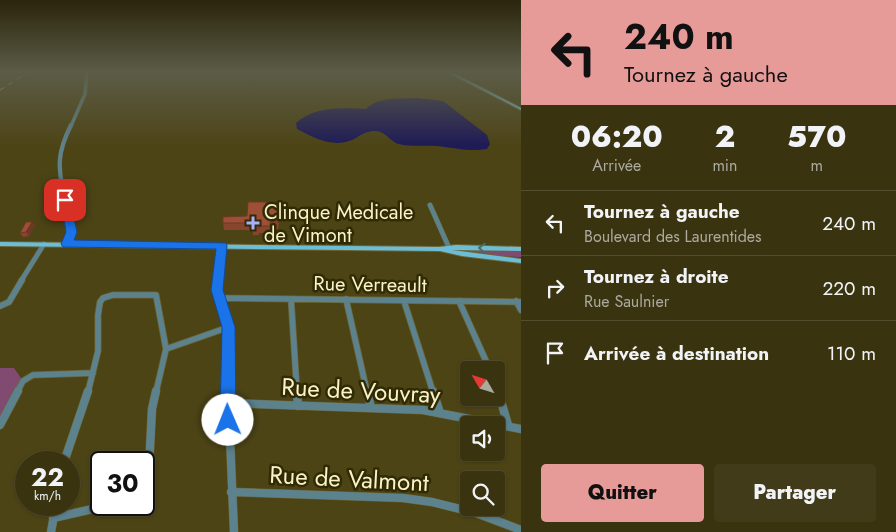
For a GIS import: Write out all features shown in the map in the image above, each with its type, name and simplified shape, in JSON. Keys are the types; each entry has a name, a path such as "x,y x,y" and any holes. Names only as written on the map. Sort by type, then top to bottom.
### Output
{"main road":[{"path":"500,97 521,107"},
{"path":"502,97 521,107"},
{"path":"0,244 439,249 521,261"},
{"path":"450,250 521,249"}],"street":[{"path":"67,244 71,230 59,159 67,131 85,97"},
{"path":"430,205 450,250"},
{"path":"0,306 9,302 44,244"},
{"path":"222,246 217,289 218,298 229,327 230,350 227,402 234,532"},
{"path":"68,451 93,373 98,351 98,305 103,298 112,295 156,295 166,349 152,409 150,451"},
{"name":"Rue Verreault","path":"218,298 519,302"},
{"path":"291,299 298,406"},
{"path":"346,299 371,408"},
{"path":"404,301 440,413"},
{"path":"460,301 486,361"},
{"path":"519,302 521,310"},
{"path":"166,349 229,327"},
{"path":"0,425 23,381 33,375 93,373"},
{"name":"Rue de Vouvray","path":"227,402 422,410 521,429"},
{"path":"502,406 508,425"},
{"name":"Rue de Valmont","path":"231,492 403,498 432,502 476,513 521,530"},
{"path":"51,532 53,518 90,510"}],"shaded area":[{"path":"418,98 443,101 487,135 490,144 487,149 468,150 437,146 404,145 396,143 383,133 376,131 366,132 352,140 338,143 317,139 297,129 296,123 304,117 320,111 330,109 366,109 384,100"},
{"path":"459,249 521,252 521,257 496,256 459,251"},
{"path":"0,368 14,368 23,381 0,428"}],"building":[{"path":"248,202 266,202 266,207 278,207 279,222 270,222 270,226 259,226 259,228 253,228 253,225 247,223 223,223 223,217 247,216"},
{"path":"26,222 32,222 26,232 20,233"}],"place":[{"name":"Clinque Medicale de Vimont","path":"253,223"}],"route":[{"path":"65,200 71,230 67,244 222,246 217,290 218,298 229,327 228,420"}]}
